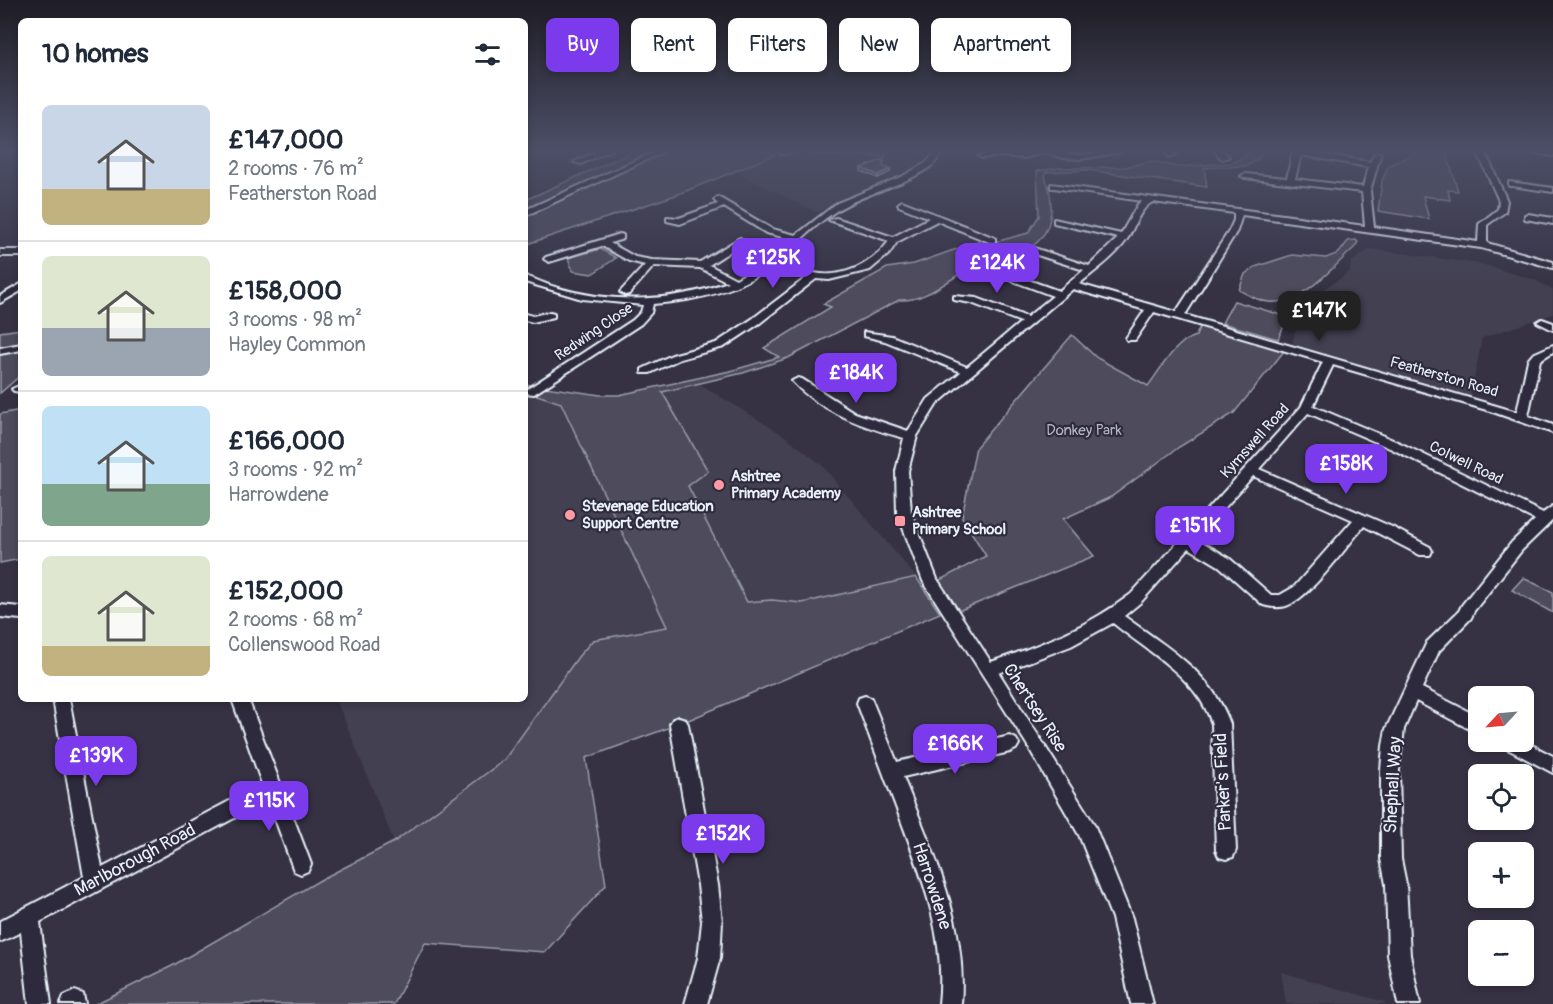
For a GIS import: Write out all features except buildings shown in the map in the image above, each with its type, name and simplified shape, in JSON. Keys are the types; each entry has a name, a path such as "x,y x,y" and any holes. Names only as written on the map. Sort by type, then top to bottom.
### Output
{"street":[{"path":"528,212 563,196"},
{"path":"528,282 580,297 608,301 648,302 704,293 735,283 771,262 839,206 863,196"},
{"path":"1117,196 1482,245 1553,265"},
{"path":"1366,196 1365,211 1370,229"},
{"path":"1482,245 1483,224 1502,210 1503,201 1501,196"},
{"name":"Chertsey Rise","path":"1142,1004 1122,918 1087,830 1038,747 930,581 904,512 902,471 911,436 932,402 1028,321 1074,286 1089,269 1107,256 1124,237 1143,200"},
{"path":"677,222 722,202 769,231 798,238"},
{"path":"902,204 992,240"},
{"path":"1179,317 1233,231 1238,220 1238,211"},
{"path":"771,262 814,276 829,277 867,268 886,252 894,240 938,217"},
{"path":"1528,217 1553,220"},
{"path":"832,220 894,240"},
{"path":"1057,222 1124,237"},
{"path":"557,260 620,237"},
{"path":"702,265 740,241"},
{"path":"602,242 628,258 652,263 702,265 735,283"},
{"path":"1031,250 1089,269"},
{"path":"0,253 18,253"},
{"path":"625,292 650,268 652,263"},
{"path":"1002,274 1061,295"},
{"path":"649,365 720,345 756,321 762,308 805,286 814,276"},
{"name":"Featherston Road","path":"1074,286 1522,417 1553,429"},
{"path":"0,300 18,288"},
{"path":"958,298 973,300 1028,321"},
{"name":"Redwing Close","path":"530,392 552,383 637,322 646,315 650,308 648,302"},
{"path":"1131,338 1151,309"},
{"path":"528,321 550,315"},
{"path":"1542,322 1553,327"},
{"path":"868,334 888,338 968,371"},
{"path":"0,351 18,348"},
{"path":"1522,417 1534,360 1553,348"},
{"name":"Kymswell Road","path":"987,670 1056,647 1114,616 1136,598 1306,408 1330,360"},
{"path":"798,381 847,416 879,429 911,436"},
{"name":"Colwell Road","path":"1306,408 1549,516"},
{"path":"1251,470 1362,519 1425,551"},
{"name":"Shephall Way","path":"1409,1004 1400,955 1395,872 1391,859 1390,770 1395,729 1433,647 1466,614 1467,609 1517,546 1549,516"},
{"path":"1188,541 1224,562 1267,606 1283,601 1299,591 1362,519"},
{"path":"0,611 18,613"},
{"name":"Parker's Field","path":"1114,616 1187,675 1209,696 1217,709 1221,724 1226,850"},
{"path":"1413,691 1468,720"},
{"path":"62,702 95,881"},
{"path":"241,702 301,864"},
{"name":"Harrowdene","path":"865,703 940,898 946,922 952,972 950,1004"},
{"path":"679,724 708,885 712,922 702,1002"},
{"path":"892,771 1010,744"},
{"path":"1529,752 1553,765"},
{"name":"Marlborough Road","path":"0,932 273,788"},
{"path":"29,916 40,1004"}],"shaded area":[{"path":"783,196 848,196 818,213"},
{"path":"1370,249 1481,264 1535,280 1553,290 1553,314 1482,338 1471,397 1292,345 1296,328 1322,290 1350,272 1351,262"},
{"path":"700,384 785,436 821,464 916,577 802,603 772,600 578,657 504,760 394,842 337,702 528,702 528,391 606,403"},
{"path":"1281,972 1385,1002 1385,1004 1286,1004"}],"green space":[{"path":"534,196 557,196 528,209 528,199"},
{"path":"567,196 673,196 528,244 528,214"},
{"path":"1038,196 1051,196 1051,213 1048,226 1041,238 1027,250 974,266 929,293 909,300 899,300 788,358 743,373 662,392 708,471 688,486 747,602 772,600 802,603 916,577 940,613 679,724 586,758 606,885 545,952 425,943 394,1004 95,1004 172,966 322,879 394,842 504,760 578,657 593,640 667,627 561,403 528,392 528,384 600,395 619,395 730,371 779,357 764,348 831,307 823,304 887,268 914,264 982,240 999,241 1028,233 1039,216"},
{"path":"1380,196 1449,196 1450,200 1423,196 1429,219 1378,211"},
{"path":"1348,241 1358,242 1354,248 1316,284 1293,298 1281,302 1269,302 1253,298 1239,290 1245,274 1255,267 1292,255 1326,258 1339,253"},
{"path":"601,249 616,258 592,274 573,271 568,258"},
{"path":"1234,301 1288,317 1278,339 1222,323"},
{"name":"Donkey Park","path":"1200,326 1285,350 1234,413 1179,447 1111,497 1063,519 1094,556 958,611 938,581 986,556 962,517 976,447 1072,335 1097,358 1148,386 1175,350 1188,339 1196,336"},
{"path":"18,329 18,346 0,349 0,332"},
{"path":"18,351 18,378 0,393 0,354"},
{"path":"18,411 18,560 0,563 0,414"},
{"path":"1523,578 1553,592 1553,613 1512,590"}],"place":[{"name":"Ashtree Primary Academy","path":"719,485"},
{"name":"Stevenage Education Support Centre","path":"570,515"},
{"name":"Ashtree Primary School","path":"900,521"}]}
